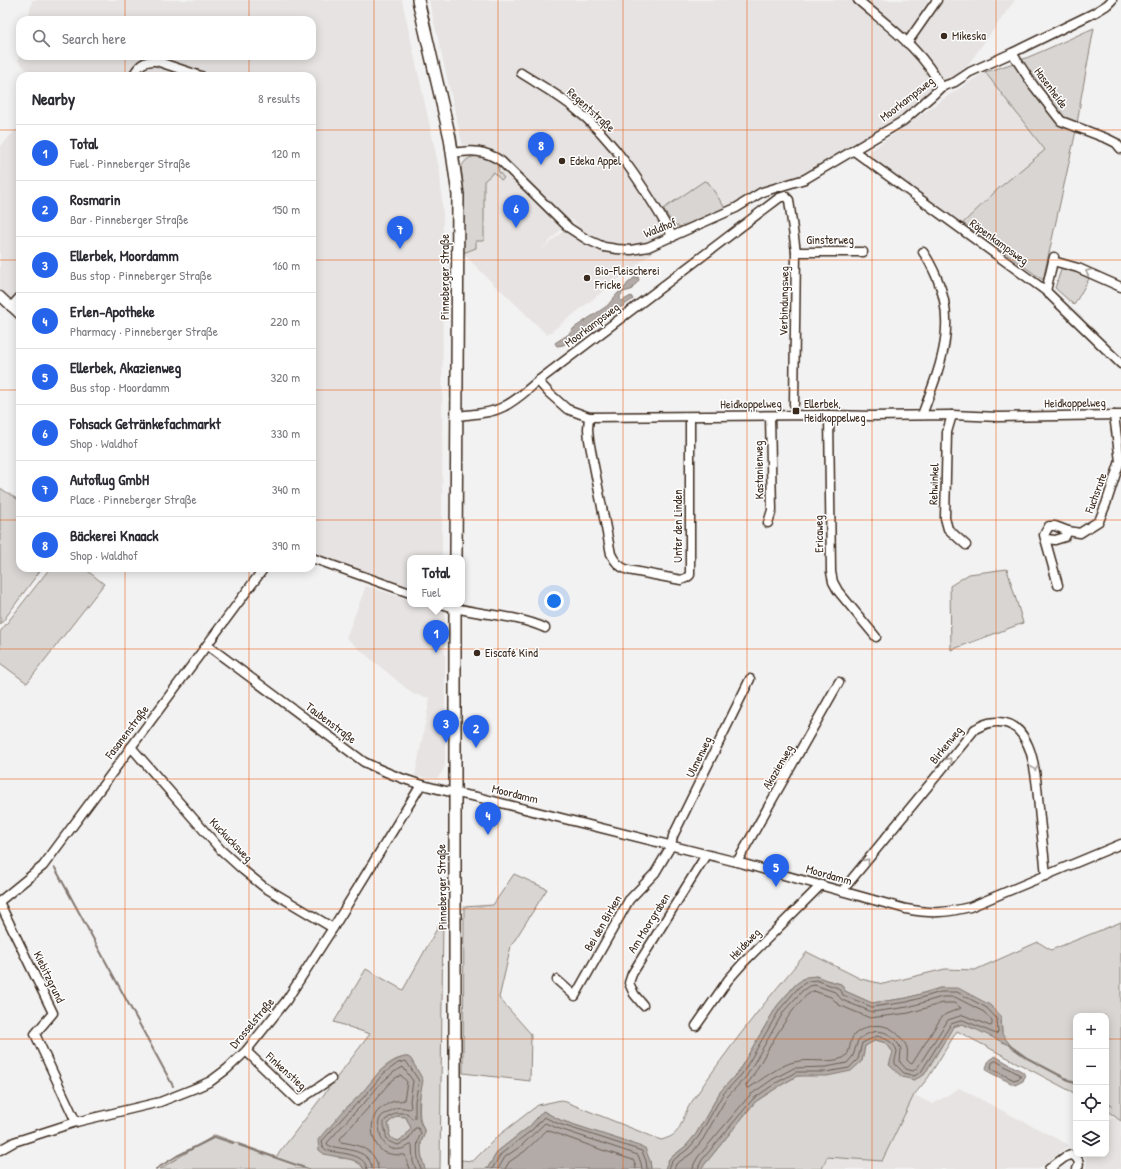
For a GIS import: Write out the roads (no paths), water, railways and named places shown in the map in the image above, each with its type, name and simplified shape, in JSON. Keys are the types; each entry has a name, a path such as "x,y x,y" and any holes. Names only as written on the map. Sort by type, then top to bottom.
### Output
{"main road":[{"name":"Pinneberger Straße","path":"418,0 453,152 458,195 458,416 456,555"},
{"name":"Pinneberger Straße","path":"455,1169 456,916 454,793 456,607"}],"street":[{"path":"858,0 922,58 934,74 941,87"},
{"path":"907,43 938,0"},
{"name":"Moorkampsweg","path":"805,179 903,121 941,87 955,82 970,72 1094,13 1112,0"},
{"name":"Hasenheide","path":"1012,53 1061,121 1108,139 1116,143 1121,149"},
{"path":"136,72 142,63 149,60 189,72"},
{"name":"Regentstraße","path":"521,73 559,96 604,136 631,171 655,206 673,237"},
{"name":"Waldhof","path":"453,152 468,150 491,154 502,161 569,228 586,239 604,247 617,249 637,249 648,247 736,208 762,192 805,179"},
{"name":"Röpenkampsweg","path":"854,151 1046,291 1121,364"},
{"name":"Moorkampsweg","path":"458,416 479,414 503,408 521,396 538,381 779,198 784,196 789,200"},
{"name":"Verbindungsweg","path":"789,200 796,252 794,404"},
{"name":"Ginsterweg","path":"796,252 863,252"},
{"path":"922,415 940,365 945,343 947,324 946,306 940,284 931,264 923,252"},
{"path":"1046,291 1053,259 1121,287"},
{"path":"0,296 16,311"},
{"path":"11,307 16,301"},
{"name":"Heidkoppelweg","path":"538,381 567,409 589,417 829,415 952,415 999,417 1117,415"},
{"name":"Ericaweg","path":"829,415 831,572 833,582 838,591 876,637"},
{"name":"Rehwinkel","path":"952,415 947,432 945,518 948,529 956,538 966,545"},
{"name":"Fuchsrute","path":"1068,531 1065,538 1055,540 1046,539 1044,535 1049,526 1055,526 1068,531 1080,533 1099,521 1120,461 1117,415"},
{"name":"Kastanienweg","path":"768,523 772,510 770,416"},
{"name":"Unter den Linden","path":"589,417 589,440 611,554 615,562 628,570 681,580 690,575 690,417"},
{"path":"1046,539 1058,585"},
{"path":"316,559 407,592"},
{"name":"Fasanenstraße","path":"0,901 43,866 261,572"},
{"path":"461,607 532,622 545,628"},
{"name":"Taubenstraße","path":"207,645 364,762 389,774 421,785 454,793"},
{"name":"Ulmenweg","path":"671,846 673,836 750,679"},
{"name":"Akazienweg","path":"737,862 839,682"},
{"name":"Birkenweg","path":"842,891 975,729 989,723 1002,722 1013,727 1022,735 1031,749 1036,771 1046,876"},
{"name":"Kuckucksweg","path":"131,747 221,850 243,870 264,887 333,928"},
{"name":"Drosselstraße","path":"0,1150 14,1142 76,1122 160,1102 186,1093 211,1081 227,1069 246,1051 286,1002 421,785"},
{"name":"Moordamm","path":"454,793 477,797 624,833 737,862 906,909 922,912 948,912 970,907 1121,844"},
{"name":"Bei den Birken","path":"557,980 575,996 629,900 655,873 671,846"},
{"name":"Am Moorgraben","path":"643,1005 634,994 629,984 632,974 706,855"},
{"name":"Heideweg","path":"696,1026 728,980 742,963 821,885"},
{"name":"Kiebitzgrund","path":"0,904 53,1013 35,1034 76,1122"},
{"name":"Finkenstieg","path":"246,1051 298,1101 330,1079"},
{"path":"1049,1169 1065,1157 1071,1155 1078,1160 1079,1164 1077,1169"}],"water":[{"path":"638,277 639,280 631,290 623,292 620,296 620,300 622,301 631,296 633,299 576,338 563,345 557,346 555,343 569,334 574,328 607,306 628,283 634,278"},
{"path":"816,976 841,984 845,991 872,1003 907,998 940,988 958,988 990,1005 1001,1017 1002,1034 1011,1046 962,1024 953,1027 924,1075 914,1080 902,1077 889,1065 893,1052 886,1043 876,1040 865,1046 862,1061 851,1071 827,1076 797,1076 755,1102 701,1169 665,1169 669,1159 686,1146 696,1134 720,1092 738,1072 777,1006 796,984 806,977"},
{"path":"995,1056 1023,1072 1025,1076 1023,1081 1015,1085 989,1072 986,1068 989,1060"},
{"path":"404,1057 411,1059 423,1080 419,1101 419,1117 425,1132 421,1141 421,1146 425,1169 364,1169 361,1164 353,1160 324,1154 319,1150 318,1140 327,1129 360,1095 380,1071 396,1060","holes":["397,1116 406,1117 411,1128 405,1137 398,1141 391,1138 388,1123"]},
{"path":"543,1111 560,1120 645,1148 650,1161 651,1169 487,1169 498,1151 530,1126"}],"waterway":[{"path":"55,868 173,1086"},
{"path":"1009,1045 1027,1058 1073,1082"},
{"path":"156,1169 177,1156 215,1137 233,1143"},
{"path":"239,1145 308,1169"}],"place":[{"name":"Mikeska","path":"944,36"},
{"name":"Edeka Appel","path":"562,161"},
{"name":"Bäckerei Knaack","path":"541,165"},
{"name":"Fohsack Getränkefachmarkt","path":"516,228"},
{"name":"Autoflug GmbH","path":"400,249"},
{"name":"Bio-Fleischerei Fricke","path":"587,278"},
{"name":"Ellerbek, Heidkoppelweg","path":"796,411"},
{"name":"Total","path":"436,653"},
{"name":"Eiscafé Kind","path":"477,653"},
{"name":"Ellerbek, Moordamm","path":"446,743"},
{"name":"Rosmarin","path":"476,748"},
{"name":"Erlen-Apotheke","path":"488,835"},
{"name":"Ellerbek, Akazienweg","path":"776,887"}]}
